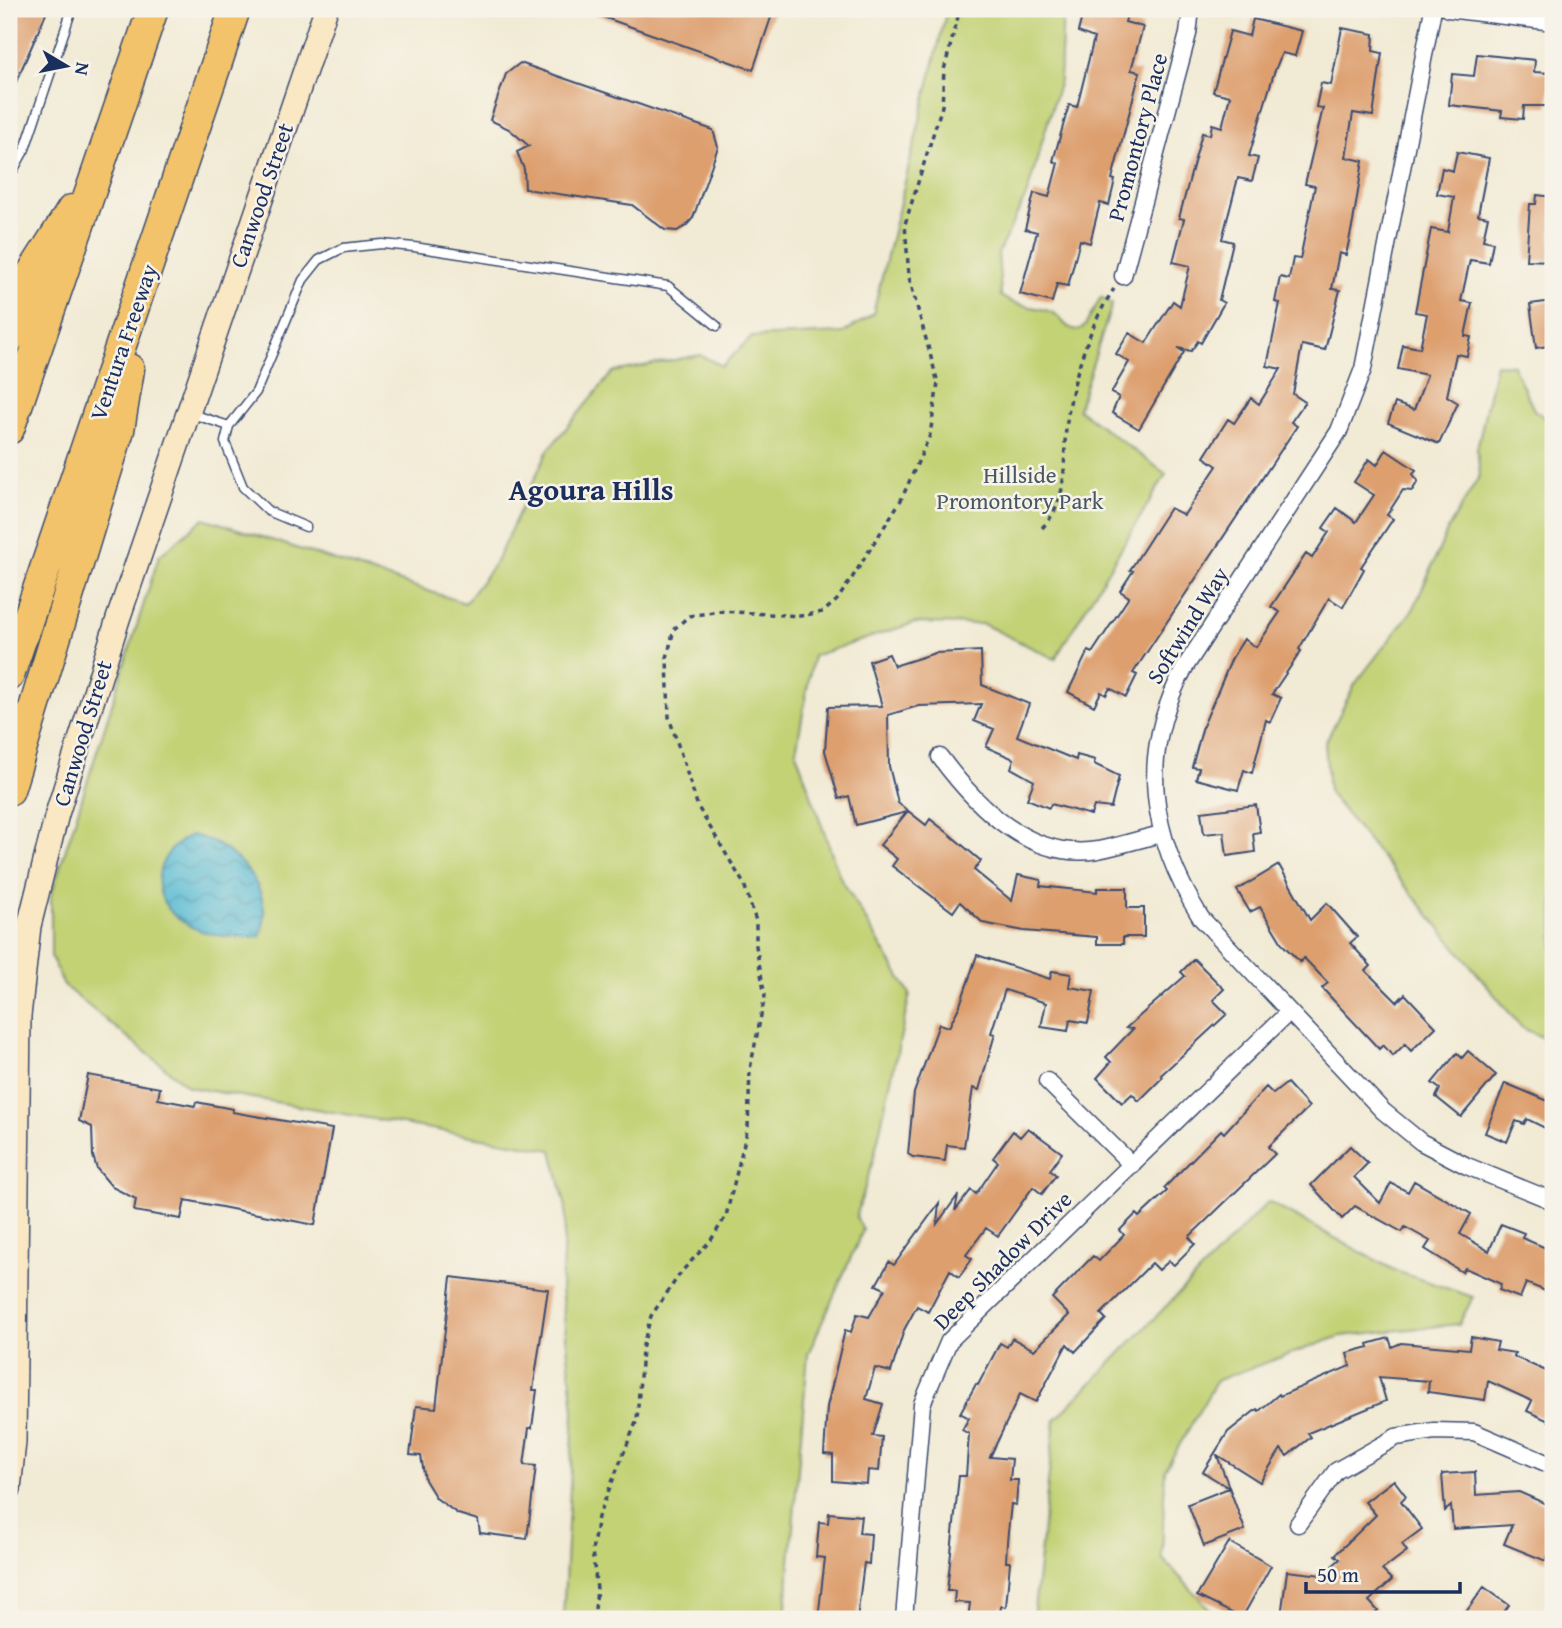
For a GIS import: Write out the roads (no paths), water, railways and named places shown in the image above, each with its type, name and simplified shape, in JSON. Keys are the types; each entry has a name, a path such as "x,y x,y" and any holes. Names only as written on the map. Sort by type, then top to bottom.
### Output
{"highway":[{"path":"9,429 153,9"},
{"name":"Ventura Freeway","path":"9,675 236,9"},
{"path":"9,338 30,276 100,165"},
{"path":"9,790 119,430 142,289"}],"street":[{"name":"Canwood Street","path":"9,1489 14,1442 19,1016 29,926 69,775 187,413 326,9"},
{"name":"Promontory Place","path":"1123,276 1188,34 1191,9"},
{"name":"Softwind Way","path":"1433,9 1363,369 1354,398 1339,431 1167,700 1155,765 1161,834 1179,882 1201,918 1383,1111 1422,1142 1467,1166 1553,1201"},
{"path":"1448,9 1553,22"},
{"path":"940,757 961,785 988,813 1023,837 1066,850 1097,850 1161,834"},
{"name":"Deep Shadow Drive","path":"904,1619 922,1404 948,1342 1289,1012"},
{"path":"1047,1082 1132,1165"},
{"path":"1298,1524 1336,1471 1396,1437 1434,1431 1474,1432 1553,1466"}],"lane":[{"path":"9,178 24,149 72,9"},
{"path":"306,527 268,512 243,487 225,442 229,426 256,393 303,280 319,260 344,248 382,244 668,286 717,326"},
{"path":"187,413 229,426"}],"water":[{"path":"192,835 223,848 249,872 263,903 264,920 260,937 231,937 203,932 186,924 164,903 159,878 162,865 168,853 178,843"}],"district":[{"name":"Agoura Hills","path":"591,489"}],"park label":[{"name":"Hillside Promontory Park","path":"1020,487"}]}
